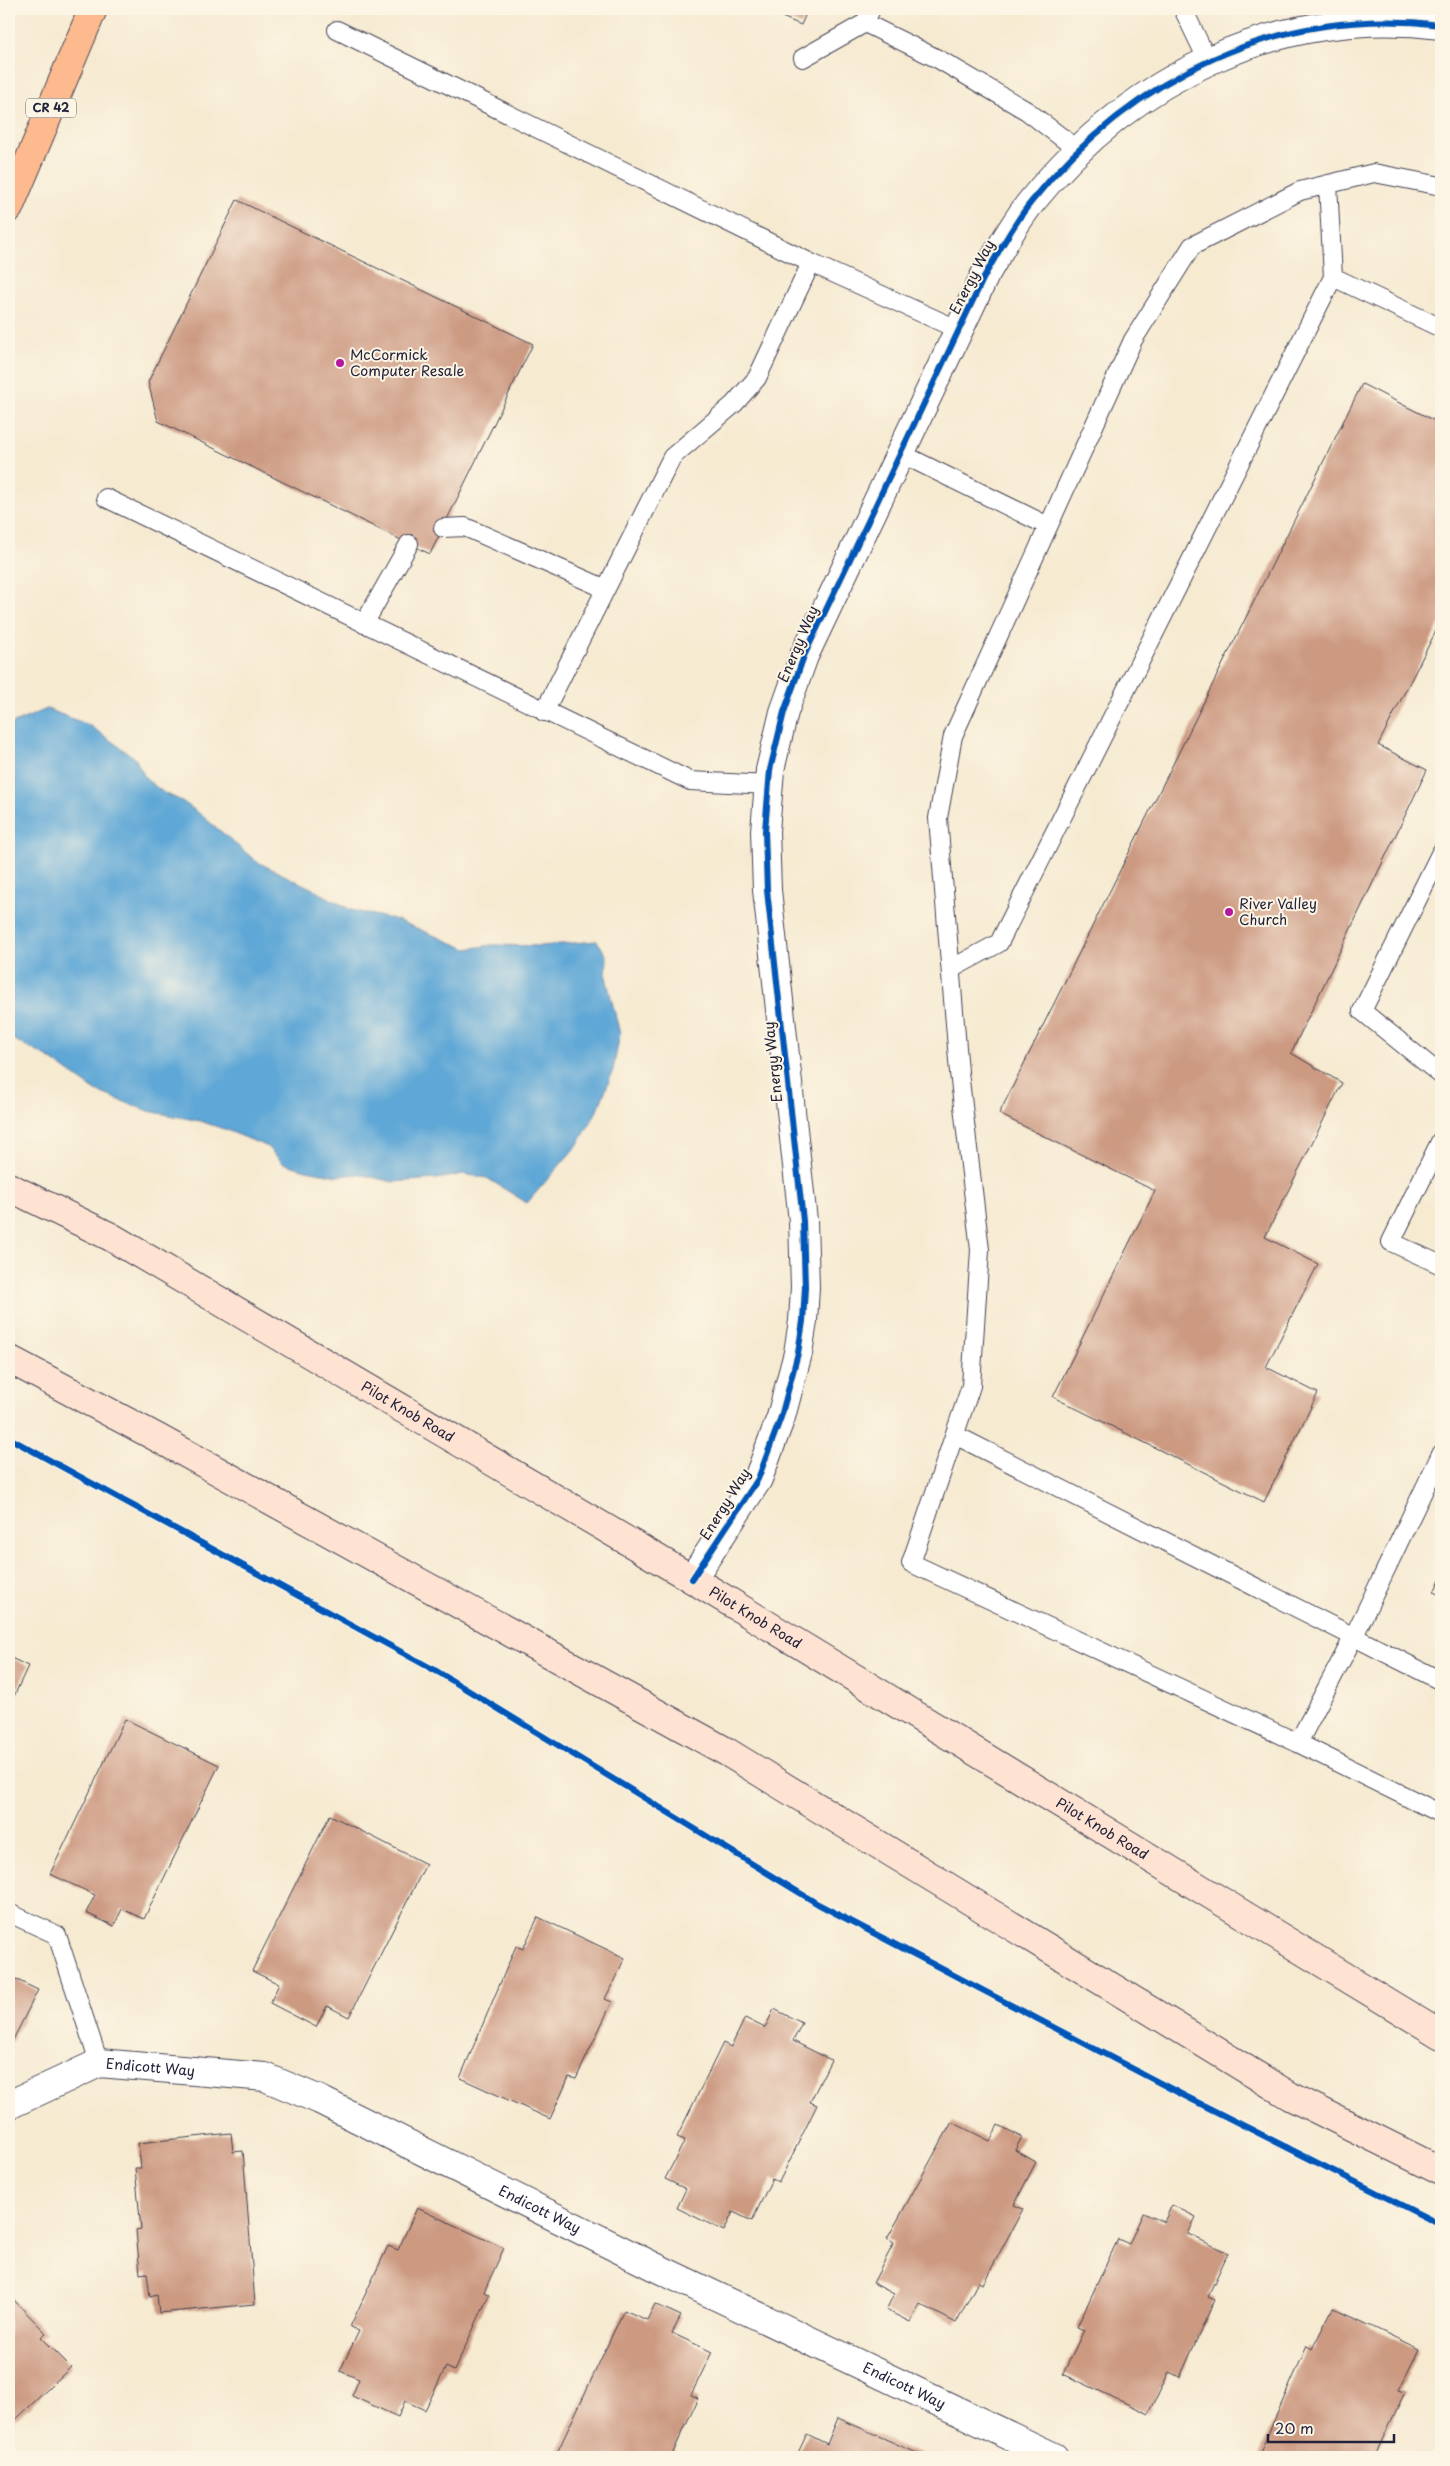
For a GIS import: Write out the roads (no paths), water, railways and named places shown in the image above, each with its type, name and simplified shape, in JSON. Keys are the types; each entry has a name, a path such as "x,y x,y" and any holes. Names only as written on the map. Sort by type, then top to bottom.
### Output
{"highway":[{"name":"CR 42","path":"9,208 93,9"}],"main road":[{"name":"Pilot Knob Road","path":"9,1187 111,1237 692,1580 1441,2035"},
{"path":"9,1360 165,1442 727,1752 1290,2096 1441,2171"}],"street":[{"name":"Energy Way","path":"692,1580 758,1479 781,1417 798,1353 803,1321 805,1287 803,1221 767,890 765,831 770,770 784,712 804,656 985,275 1008,234 1031,202 1078,150 1126,108 1166,83 1208,61 1243,46 1288,33 1374,22 1441,25"},
{"name":"Endicott Way","path":"9,2105 99,2063 265,2077 320,2100 653,2266 1054,2457"}],"lane":[{"path":"1183,9 1208,61"},
{"path":"803,58 868,16 1027,112 1078,150"},
{"path":"337,30 811,263 959,330"},
{"path":"1441,186 1374,173 1328,184 1300,191 1192,246 1133,340 953,736 938,818 960,1072 980,1250 971,1386 912,1563 1298,1743 1441,1814"},
{"path":"951,969 998,942 1333,278 1328,184"},
{"path":"544,712 672,457 734,404 757,378 811,263"},
{"path":"1333,278 1441,328"},
{"path":"900,453 1048,526"},
{"path":"106,498 544,712 690,781 768,785"},
{"path":"443,528 465,527 606,589"},
{"path":"364,624 409,544"},
{"path":"1441,852 1362,1011 1441,1075"},
{"path":"1441,1140 1392,1242 1441,1265"},
{"path":"955,1435 1441,1681"},
{"path":"1298,1743 1353,1638 1441,1454"},
{"path":"9,1913 57,1936 99,2063"}],"water":[{"path":"47,709 89,725 135,758 146,779 164,793 182,801 200,814 257,862 351,910 397,920 467,949 491,945 540,946 597,941 607,956 606,977 620,1034 613,1070 599,1107 579,1143 527,1203 487,1178 463,1174 437,1179 393,1182 359,1174 337,1176 283,1163 266,1146 224,1129 200,1121 148,1111 96,1091 49,1058 9,1037 9,725"}],"place":[{"name":"McCormick Computer Resale","path":"340,363"},
{"name":"River Valley Church","path":"1229,912"}]}
